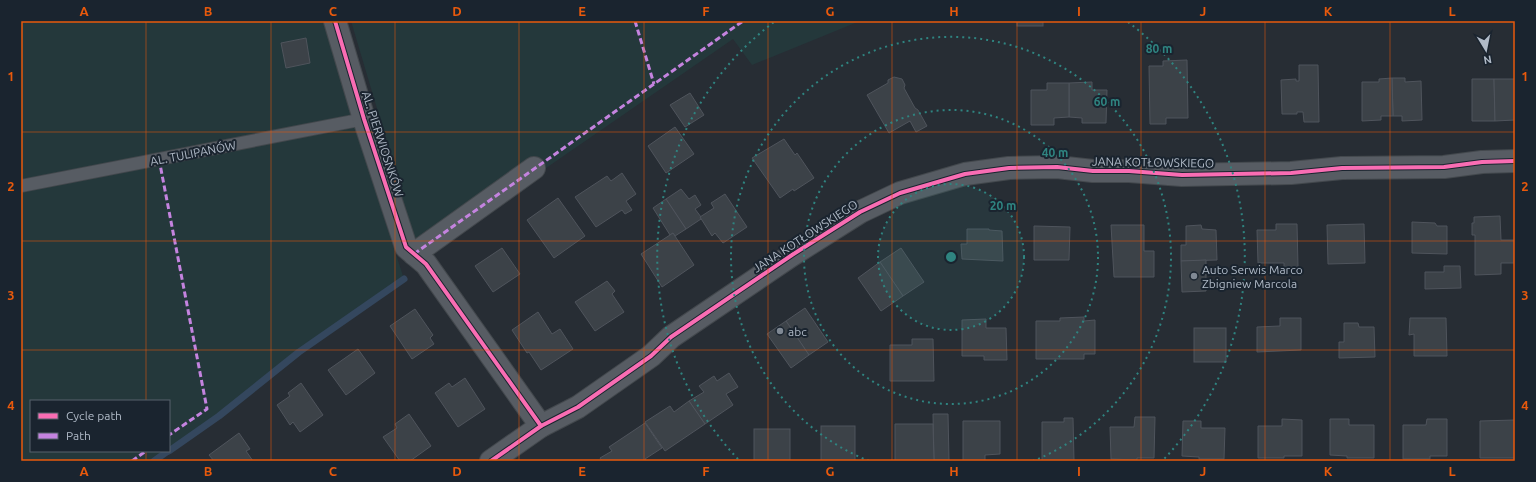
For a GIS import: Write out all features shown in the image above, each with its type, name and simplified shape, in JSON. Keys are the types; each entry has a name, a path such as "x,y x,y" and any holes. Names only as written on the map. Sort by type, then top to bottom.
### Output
{"street":[{"name":"AL. PIERWIOSNKÓW","path":"335,21 364,119 406,247 420,259 541,426"},
{"name":"JANA KOTŁOWSKIEGO","path":"490,461 541,426 578,407 651,356 678,333 792,255 860,212 900,192 965,174 1009,168 1057,167 1093,171 1129,171 1182,175 1291,173 1342,168 1444,167 1482,162 1515,161"},
{"path":"420,259 534,168"}],"lane":[{"name":"AL. TULIPANÓW","path":"21,186 364,119"}],"green space":[{"path":"21,21 326,21 360,126 385,221 404,279 299,352 219,416 170,449 170,400 30,400 30,452 166,452 153,461 21,461"},
{"path":"351,21 860,21 752,65 733,39 536,175 413,242 392,159"}],"building":[{"path":"1017,21 1043,21 1043,26 1017,26"},
{"path":"306,38 310,63 286,68 281,43"},
{"path":"1187,60 1188,118 1166,118 1166,124 1150,124 1149,66 1163,66 1163,61"},
{"path":"1299,65 1318,65 1319,122 1304,122 1303,112 1297,112 1297,114 1282,114 1281,80 1296,79 1296,81 1299,81"},
{"path":"894,77 902,79 905,85 904,88 927,126 916,132 910,121 889,133 867,95 888,83 888,80"},
{"path":"1392,78 1405,78 1405,82 1421,81 1422,120 1402,121 1402,116 1393,116"},
{"path":"1392,78 1393,116 1381,116 1381,120 1362,121 1362,82 1379,82 1379,79"},
{"path":"1472,79 1494,79 1495,121 1472,121"},
{"path":"1494,79 1515,79 1515,120 1495,121"},
{"path":"1092,82 1092,90 1107,90 1106,123 1082,123 1082,118 1069,117 1069,83"},
{"path":"1047,83 1069,83 1069,117 1054,118 1054,125 1031,125 1031,90 1047,90"},
{"path":"690,93 704,115 685,127 670,105"},
{"path":"675,127 694,154 666,173 648,146"},
{"path":"784,139 795,155 797,153 814,178 780,198 752,158"},
{"path":"622,173 636,194 626,201 632,210 625,214 622,210 596,227 575,197 607,176 611,181"},
{"path":"681,189 689,199 695,195 701,205 695,209 701,219 686,229 666,199"},
{"path":"725,194 747,227 723,243 715,233 712,236 700,217 714,208 711,203"},
{"path":"558,198 585,236 554,258 527,220"},
{"path":"666,199 686,229 675,236 673,233 670,235 653,208"},
{"path":"1500,216 1501,240 1514,240 1514,263 1501,263 1501,274 1475,275 1475,235 1472,235 1472,223 1474,223 1474,217"},
{"path":"1412,222 1435,223 1437,226 1447,226 1447,254 1412,253"},
{"path":"1276,224 1297,224 1298,267 1284,267 1284,263 1258,263 1257,230 1276,230"},
{"path":"1364,224 1365,263 1328,264 1327,225"},
{"path":"1111,225 1144,225 1144,251 1154,251 1154,277 1114,277"},
{"path":"1201,225 1202,229 1216,230 1217,260 1181,261 1181,245 1186,245 1186,226"},
{"path":"1034,226 1070,227 1069,260 1034,260"},
{"path":"967,229 989,229 1002,231 1003,261 962,259 961,244 967,244"},
{"path":"673,233 694,265 662,287 641,254"},
{"path":"502,248 520,274 493,292 475,266"},
{"path":"901,248 924,282 903,296 880,262"},
{"name":"Auto Serwis Marco Zbigniew Marcola","path":"1206,260 1206,291 1182,292 1181,261"},
{"path":"880,262 903,296 881,311 858,278"},
{"path":"1444,266 1460,266 1461,288 1425,289 1425,272 1444,272"},
{"path":"607,281 615,291 612,294 624,312 595,331 575,302"},
{"path":"805,308 828,342 809,355 786,321"},
{"path":"415,309 433,335 430,338 434,344 412,359 390,326"},
{"path":"538,312 552,334 560,329 573,349 541,370 529,352 527,353 512,330"},
{"path":"1084,317 1084,321 1095,320 1095,354 1084,354 1084,359 1036,359 1036,321 1060,321 1060,318"},
{"path":"1280,318 1301,318 1301,350 1257,352 1257,327 1280,326"},
{"path":"1410,318 1446,318 1447,356 1414,356 1414,334 1409,335"},
{"path":"986,319 986,328 1006,328 1007,360 984,360 984,356 962,356 962,320"},
{"path":"786,321 809,355 791,368 767,334"},
{"path":"1344,323 1358,323 1359,327 1374,327 1375,357 1339,358 1339,342 1344,342"},
{"path":"1194,328 1226,328 1226,362 1194,362"},
{"path":"912,339 933,339 934,381 890,381 890,345 912,345"},
{"path":"358,349 375,373 346,395 328,370"},
{"path":"729,373 738,387 726,394 733,405 705,424 689,401 704,392 699,386 714,376 717,381"},
{"path":"465,378 485,409 458,427 435,393 449,383 452,387"},
{"path":"301,383 323,415 300,432 293,422 290,425 277,405 290,396 288,393"},
{"path":"689,401 705,424 665,451 645,422 670,406 674,412"},
{"path":"409,414 431,446 410,461 400,461 383,437 397,428 395,424"},
{"path":"933,414 948,414 949,460 934,460"},
{"path":"1135,417 1155,417 1154,458 1137,458 1137,460 1111,459 1110,427 1134,427"},
{"path":"1064,418 1073,418 1074,461 1042,461 1042,422 1064,422"},
{"path":"1282,419 1302,420 1302,456 1258,458 1258,426 1282,426"},
{"path":"1330,419 1349,419 1349,425 1374,425 1374,458 1347,458 1347,456 1330,455"},
{"path":"1427,419 1447,419 1447,456 1430,456 1430,459 1403,459 1403,425 1426,425"},
{"path":"1515,420 1515,458 1480,458 1480,421"},
{"path":"963,421 1000,421 1000,454 985,455 985,461 963,461"},
{"path":"1183,421 1201,421 1201,428 1225,428 1224,459 1199,459 1199,457 1182,456"},
{"path":"645,423 662,448 645,459 646,461 602,461 600,458 612,451 609,447"},
{"path":"895,424 933,424 934,461 895,461"},
{"path":"821,426 855,426 855,461 821,461"},
{"path":"754,429 790,429 790,461 754,461"},
{"path":"239,433 250,449 246,451 253,461 214,461 209,455"}],"waterway":[{"path":"170,450 219,416 299,352 404,279"},
{"path":"154,461 167,452"}],"marked path":[{"path":"635,21 654,84"},
{"path":"414,254 743,21"},
{"path":"159,159 207,409 170,434"},
{"path":"132,461 145,452"}],"cycle path":[{"path":"335,21 364,119 406,247 426,264 541,426"},
{"path":"491,461 541,426 578,407 651,356 671,337 792,255 860,212 900,193 965,174 1009,168 1057,167 1093,171 1129,171 1182,175 1291,173 1342,168 1444,167 1482,162 1515,161"}],"place":[{"name":"Auto Serwis Marco Zbigniew Marcola","path":"1194,276"},
{"name":"abc","path":"780,331"}]}
